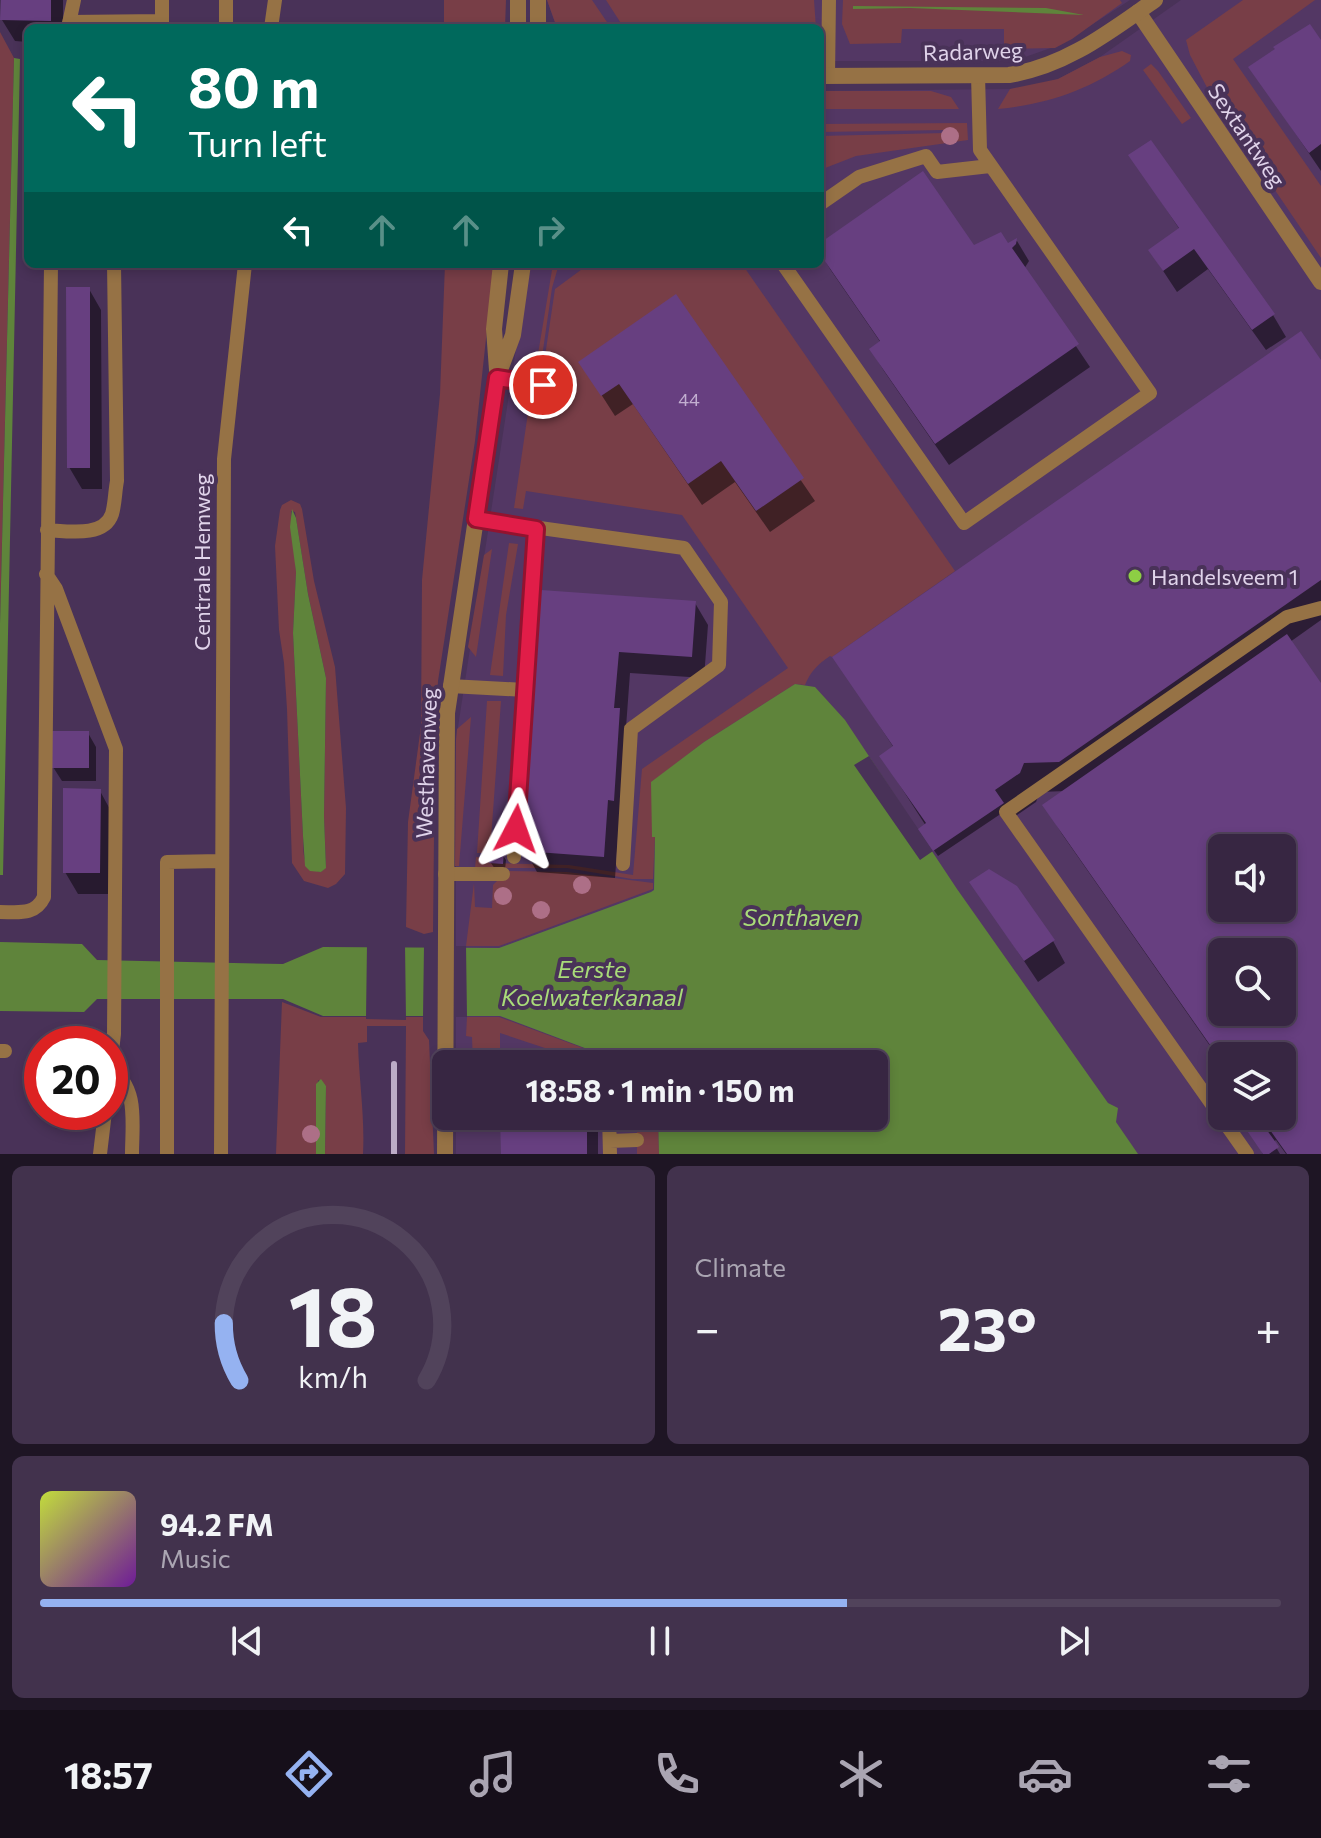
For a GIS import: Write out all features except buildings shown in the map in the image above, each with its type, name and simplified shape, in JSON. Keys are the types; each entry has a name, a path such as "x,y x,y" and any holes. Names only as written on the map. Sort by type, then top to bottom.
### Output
{"street":[{"path":"518,0 518,24"},
{"path":"538,0 538,24"},
{"name":"Radarweg","path":"824,76 1009,75 1051,66 1086,48 1136,6 1155,0"},
{"name":"Sextantweg","path":"1136,6 1321,282"},
{"name":"Westhavenweg","path":"497,378 494,329 501,268"},
{"name":"Westhavenweg","path":"445,1154 445,743 450,686 497,378 513,335 522,268"}],"lane":[{"path":"69,24 74,0"},
{"path":"162,0 162,24"},
{"path":"226,0 226,24"},
{"path":"272,24 275,0"},
{"path":"824,76 829,0"},
{"path":"786,268 964,523 1150,393 980,150 978,75"},
{"path":"824,201 859,177 914,158 926,156 937,172 990,166"},
{"path":"0,912 31,912 44,897 51,268"},
{"path":"47,530 97,529 109,520 112,513 117,481 114,268"},
{"name":"Centrale Hemweg","path":"221,1154 224,459 245,268"},
{"path":"497,378 543,385"},
{"path":"476,519 684,548 721,602 719,665 631,729 623,864"},
{"path":"514,857 536,529"},
{"path":"46,574 56,589 116,749 114,1026"},
{"path":"1247,1154 1006,812 1287,617 1321,608"},
{"path":"450,686 525,690"},
{"path":"167,1154 167,862 221,861"},
{"path":"445,874 503,874"},
{"path":"128,1089 132,1106 132,1154"},
{"path":"100,1154 103,1130"},
{"path":"610,1147 637,1140"}],"shaded area":[{"path":"444,0 506,0 505,24 444,24"},
{"path":"547,0 1130,0 1062,44 1014,61 824,61 824,24 556,24"},
{"path":"547,0 592,0 608,24 556,24"},
{"path":"606,0 814,0 816,24 621,24"},
{"path":"843,0 1120,0 1122,3 1055,48 1004,49 1004,29 902,29 901,43 850,44 842,24"},
{"path":"1181,0 1321,0 1321,1154 456,1154 456,1130 888,1130 888,1050 456,1050 456,740 528,268 824,268 824,91 1010,89 1058,79 1100,57"},
{"path":"1243,0 1315,0 1233,59 1321,186 1321,258 1212,97 1190,55 1186,40"},
{"path":"0,32 14,58 0,622"},
{"path":"1122,51 1131,55 1130,61 1083,88 1051,99 998,109 1010,89 1058,79 1100,57"},
{"path":"1151,64 1191,118 1182,124 1143,70"},
{"path":"824,91 931,91 951,97 959,109 824,109"},
{"path":"967,123 968,140 856,156 824,168 824,136 945,133 945,130 824,132 824,124"},
{"path":"445,268 494,268 475,441 438,681 433,932 424,934 406,927 408,822 421,726 422,580 440,394"},
{"path":"552,268 558,268 541,364 544,363 555,289 584,268 745,268 955,571 825,659 805,685 795,684 704,742 652,782 652,837 655,836 653,879 632,879 567,868 475,868 476,857 489,858 490,863 569,865 633,875 642,769 788,668 682,515 526,491 523,509 514,508 530,399 541,398 545,370 536,366"},
{"path":"291,500 300,504 302,509 314,581 335,667 346,808 345,874 328,888 304,881 292,863 287,709 275,546 282,505","holes":["291,511 295,512 326,678 326,867 321,872 310,868 303,849 293,633 296,572"]},
{"path":"509,543 518,544 506,615 503,676 490,675"},
{"path":"492,549 476,657 468,647 484,555"},
{"path":"487,701 501,701 490,853 477,853"},
{"path":"471,717 459,866 455,866 457,729"},
{"path":"506,871 567,872 653,883 653,889 499,946 466,946 474,883 475,907 492,908 493,885 505,880"},
{"path":"282,1002 321,1017 423,1017 423,1031 429,1040 434,1154 405,1154 406,1026 367,1026 367,1042 358,1043 363,1154 325,1154 326,1086 318,1080 316,1154 276,1154"},
{"path":"467,1017 499,1017 588,1050 551,1050 500,1033 500,1050 472,1050 472,1037 466,1036"},
{"path":"637,1130 658,1130 659,1154 637,1154"}],"water":[{"path":"853,6 1046,8 1084,15 910,8 853,9"},
{"path":"14,58 20,59 3,875 0,875 0,624"},
{"path":"292,509 326,678 326,868 321,872 310,871 305,866 293,633 296,572 290,527"},
{"name":"Sonthaven","path":"795,684 815,687 845,720 957,889 1108,1103 1118,1108 1116,1122 1138,1154 659,1154 658,1130 888,1130 888,1050 590,1050 500,1016 323,1016 283,999 97,999 84,1012 0,1011 0,942 82,944 97,960 283,964 323,947 499,948 651,892 654,890 655,837 652,837 651,782 704,742"},
{"path":"321,1079 326,1086 325,1154 316,1154 316,1084"}],"pier":[{"path":"869,756 933,851 920,860 854,765"},
{"path":"367,944 405,944 406,1020 366,1019"},
{"path":"424,946 466,946 467,1017 423,1017"}],"railway":[{"path":"394,1064 394,1154"}],"place":[{"name":"Handelsveem 1","path":"1135,576"}],"route":[{"path":"516,829 536,529 476,519 497,378 543,385"}],"water label":[{"name":"Eerste Koelwaterkanaal","path":"592,982"}]}
